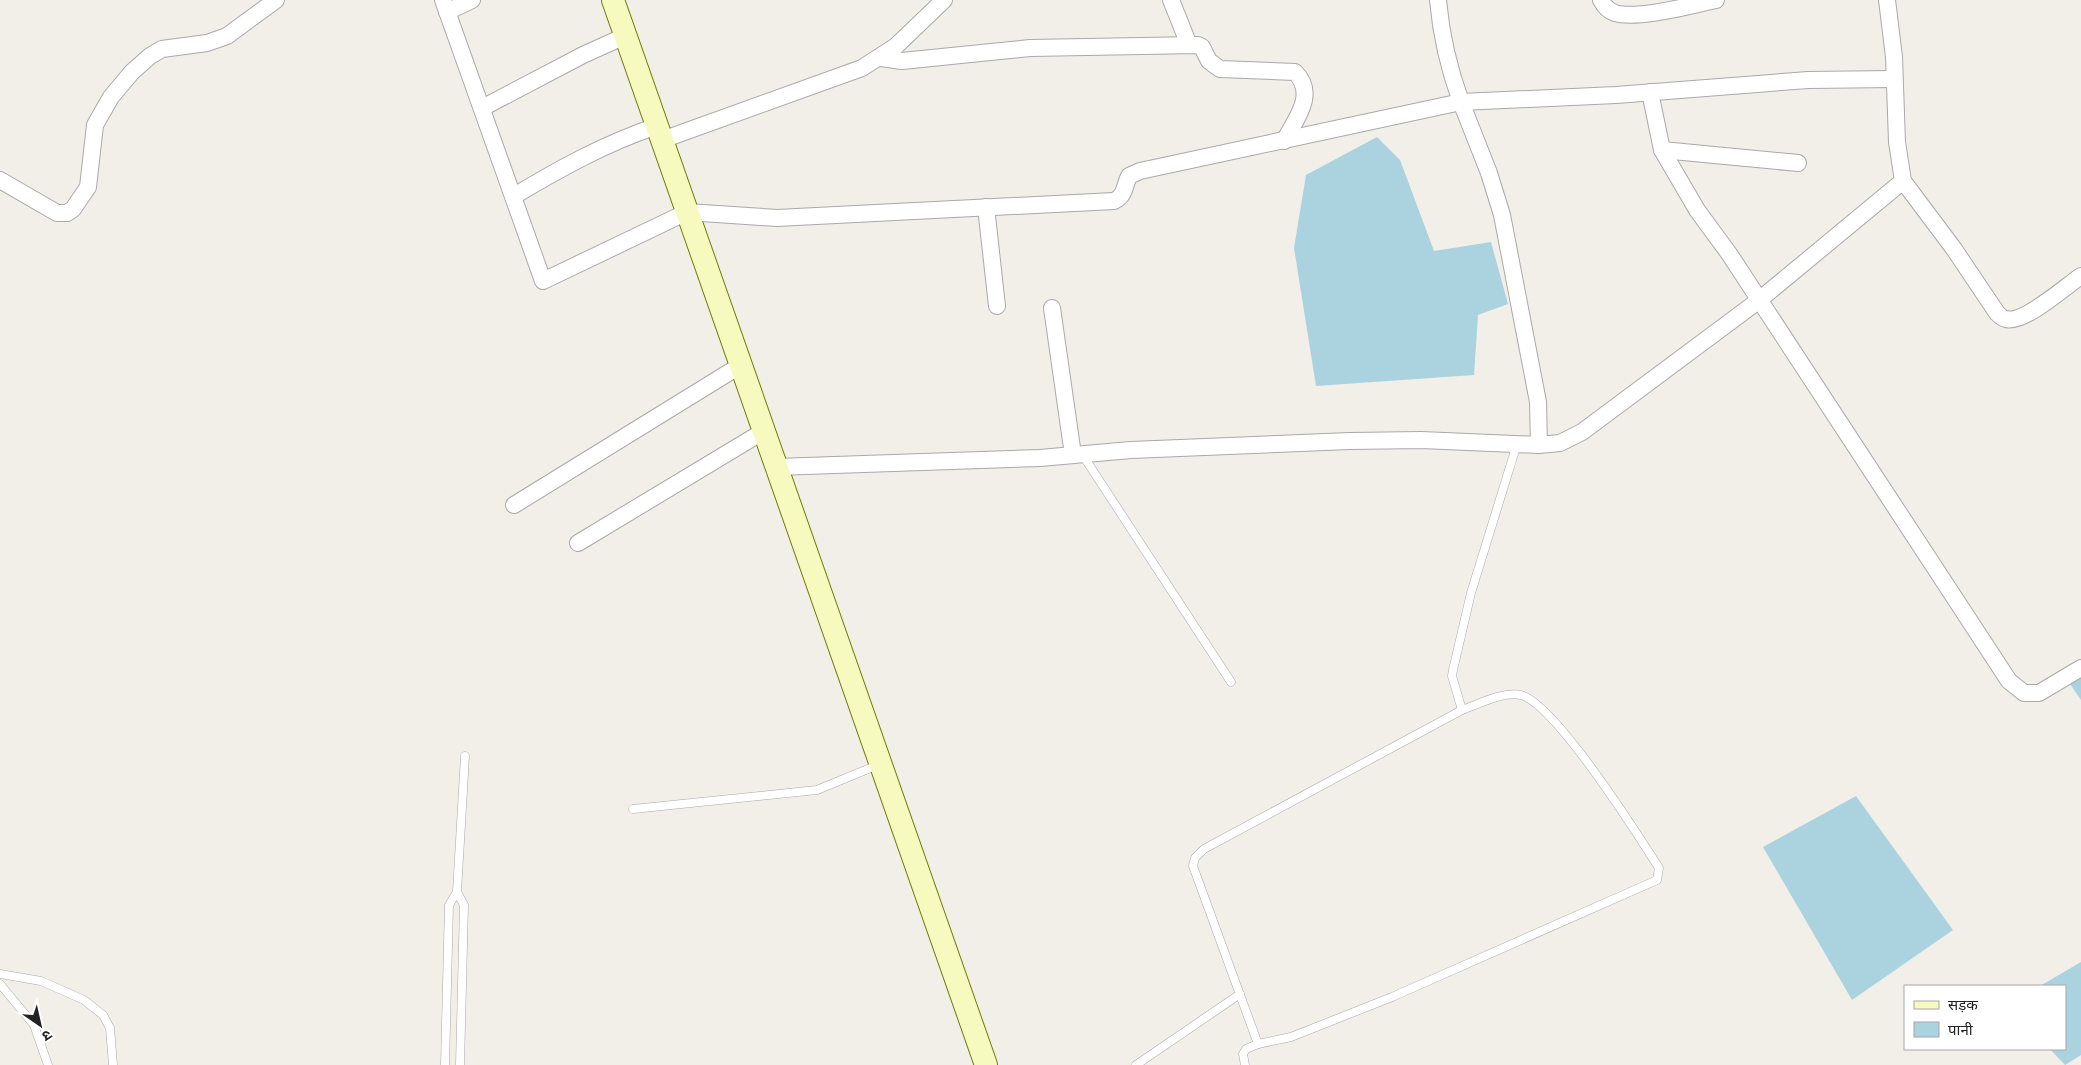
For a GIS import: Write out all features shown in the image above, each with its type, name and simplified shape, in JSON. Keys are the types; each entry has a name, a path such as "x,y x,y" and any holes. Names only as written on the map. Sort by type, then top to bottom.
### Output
{"street":[{"path":"0,180 57,213 67,213 73,209 88,188 95,125 111,97 132,72 150,56 162,49 207,43 227,36 276,0"},
{"path":"472,0 445,6 543,281 687,212 777,218 1114,201 1121,198 1129,176 1140,171 1284,141 1319,131 1462,102 1650,92 1808,80 1894,79"},
{"path":"613,0 986,1065"},
{"path":"514,196 561,169 631,134 659,133 862,68 881,58 944,0"},
{"path":"1171,0 1189,45"},
{"path":"1438,0 1448,59 1502,215 1538,402 1539,445"},
{"path":"1601,0 1604,6 1617,14 1643,14 1716,0"},
{"path":"1887,0 1894,57 1897,142 1903,180 1954,249 1997,313 2006,319 2015,319 2026,315 2081,276"},
{"path":"482,108 583,55 626,36"},
{"path":"881,58 902,61 1030,48 1202,46 1209,61 1220,68 1294,72 1300,78 1305,88 1305,100 1284,141"},
{"path":"1650,92 1662,150 1697,210 1730,255 2009,681 2024,693 2039,693 2081,668"},
{"path":"1662,150 1798,163"},
{"path":"776,467 1040,458 1140,449 1350,441 1422,440 1539,445 1560,443 1582,432 1758,300 1903,180"},
{"path":"986,207 997,306"},
{"path":"1052,308 1078,455"},
{"path":"514,505 741,366"},
{"path":"578,543 764,431"}],"lane":[{"path":"1462,710 1452,676 1453,670 1471,593 1517,444"},
{"path":"1078,455 1231,682"},
{"path":"1245,1065 1243,1054 1246,1049 1258,1044 1292,1037 1392,997 1610,903 1657,880 1660,875 1659,868 1590,765 1543,710 1530,699 1520,694 1502,696 1462,710 1213,844 1195,858 1193,866 1258,1044"},
{"path":"445,1065 449,905 457,892 464,756"},
{"path":"633,809 817,790 880,764"},
{"path":"457,892 464,905 460,1065"},
{"path":"0,974 41,981 84,1000 103,1015 110,1028 113,1065"},
{"path":"0,984 34,1025 48,1065"},
{"path":"1136,1065 1240,994"}],"water":[{"path":"1377,137 1400,160 1434,251 1491,242 1508,304 1478,315 1474,375 1316,386 1294,248 1306,175"},
{"path":"2081,673 2081,700 2068,681"},
{"path":"1856,796 1953,930 1852,1000 1763,847"},
{"path":"2081,962 2081,1055 2065,1065 2051,1050 2066,1050 2066,985 2042,985"}]}
